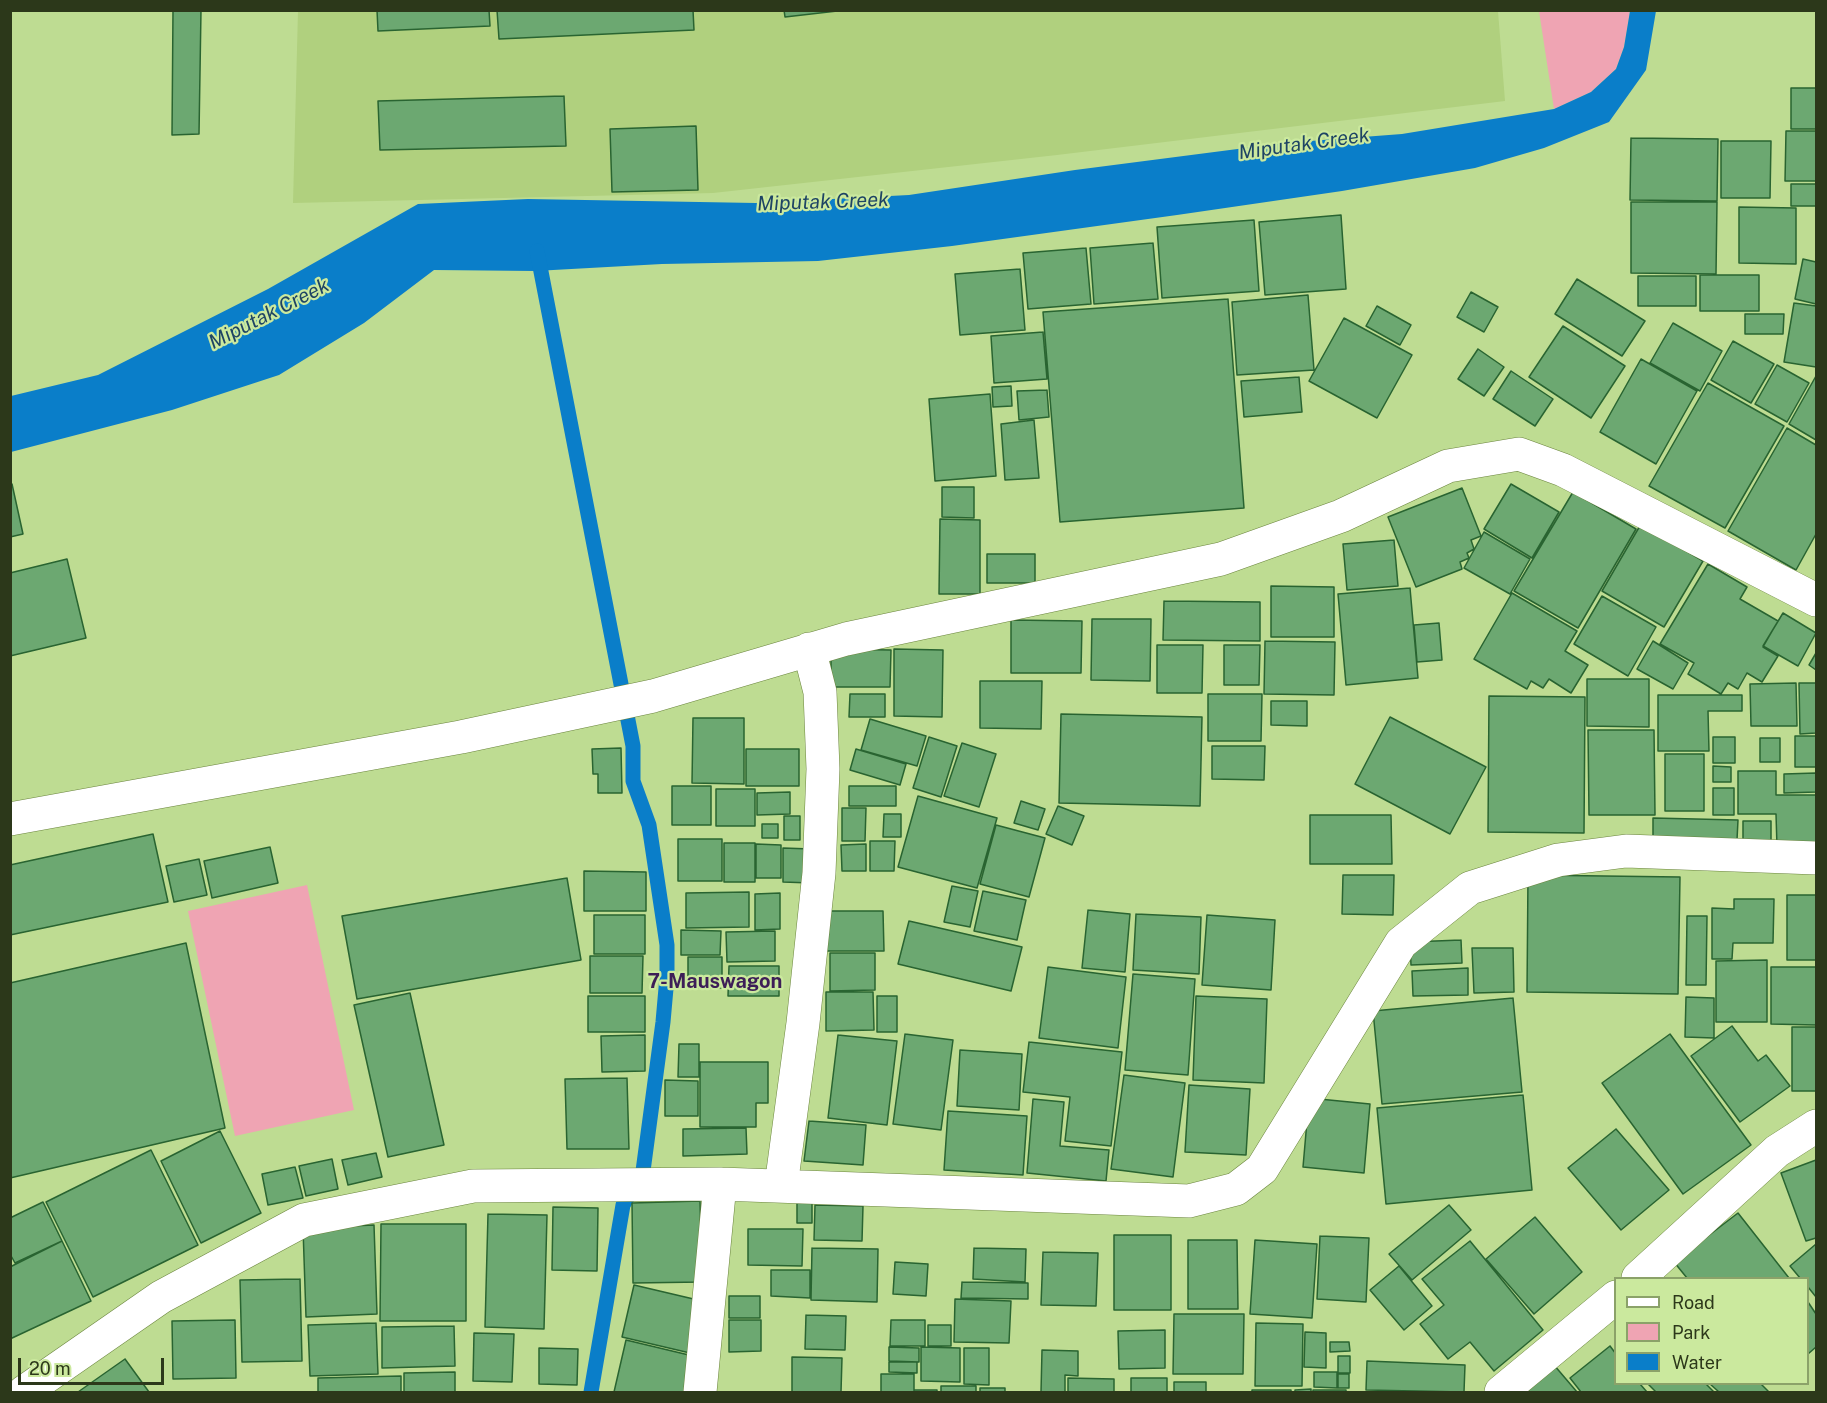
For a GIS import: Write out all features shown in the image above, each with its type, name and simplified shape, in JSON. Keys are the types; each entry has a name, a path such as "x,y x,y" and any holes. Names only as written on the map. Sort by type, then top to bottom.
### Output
{"street":[{"path":"10,819 461,737 653,696 846,639 1221,559 1341,516 1448,466 1519,454 1563,470 1816,600"},
{"path":"781,1186 803,1023 819,873 823,769 820,692 809,650"},
{"path":"24,1392 161,1297 304,1220 473,1186 720,1184 1189,1201 1236,1189 1262,1168 1401,943 1470,888 1558,860 1626,850 1816,858"},
{"path":"1639,1277 1777,1151 1816,1126"},
{"path":"700,1392 720,1184"},
{"path":"1500,1392 1614,1299"}],"shaded area":[{"path":"298,11 1498,11 1505,101 1057,155 713,193 293,203"}],"green space":[{"path":"1539,11 1630,11 1624,47 1616,69 1591,92 1554,109"},
{"path":"307,885 354,1110 235,1136 188,911"}],"water":[{"name":"Miputak Creek","path":"1630,11 1656,11 1646,70 1609,122 1544,148 1475,168 1342,191 1177,215 952,246 818,261 662,264 535,271 434,270 364,323 279,375 172,410 11,452 11,396 98,375 268,289 418,204 528,199 756,203 909,195 1075,170 1284,143 1402,134 1554,109 1591,92 1616,69 1624,47"}],"building":[{"path":"173,10 201,10 199,134 172,135"},
{"path":"377,10 489,10 490,26 378,31"},
{"path":"497,10 693,10 694,30 499,39"},
{"path":"784,10 846,10 785,17"},
{"path":"1791,88 1816,88 1816,129 1791,129"},
{"path":"564,96 566,146 380,150 378,101"},
{"path":"696,126 698,190 612,192 610,129"},
{"path":"1786,131 1816,131 1816,181 1785,181"},
{"path":"1631,138 1718,139 1717,201 1630,200"},
{"path":"1721,141 1771,141 1770,198 1721,198"},
{"path":"1791,184 1816,184 1816,206 1791,206"},
{"path":"1631,202 1717,202 1716,274 1631,273"},
{"path":"1739,207 1796,208 1796,264 1739,263"},
{"path":"1341,215 1346,289 1265,295 1259,222"},
{"path":"1254,220 1259,291 1162,298 1157,227"},
{"path":"1153,243 1158,299 1094,304 1090,248"},
{"path":"1086,248 1091,304 1028,309 1023,253"},
{"path":"1803,259 1816,262 1816,304 1795,299"},
{"path":"1020,269 1025,330 960,335 955,274"},
{"path":"1700,275 1759,275 1759,311 1700,311"},
{"path":"1638,276 1696,276 1696,306 1638,306"},
{"path":"1577,279 1645,321 1622,356 1555,314"},
{"path":"1471,292 1498,307 1484,332 1457,317"},
{"path":"1308,295 1314,370 1237,375 1232,302"},
{"path":"1228,299 1244,508 1060,522 1043,312"},
{"path":"1794,303 1816,306 1816,367 1784,362"},
{"path":"1377,306 1411,325 1400,345 1366,326"},
{"path":"1745,314 1784,314 1783,334 1745,334"},
{"path":"1344,318 1412,355 1377,418 1309,381"},
{"path":"1673,323 1722,351 1700,391 1650,363"},
{"path":"1563,326 1625,366 1591,418 1529,377"},
{"path":"1043,332 1047,379 994,383 991,336"},
{"path":"1733,341 1774,364 1751,403 1711,380"},
{"path":"1478,349 1504,367 1484,396 1458,379"},
{"path":"1641,359 1697,391 1656,464 1600,432"},
{"path":"1777,365 1809,383 1787,422 1755,404"},
{"path":"1511,371 1553,399 1535,426 1493,399"},
{"path":"1816,376 1816,440 1789,424"},
{"path":"1299,377 1302,412 1244,417 1241,381"},
{"path":"1708,383 1784,426 1725,528 1649,486"},
{"path":"1011,386 1012,406 993,407 992,387"},
{"path":"1047,390 1049,417 1019,420 1017,391"},
{"path":"990,394 996,476 935,481 929,399"},
{"path":"1034,420 1039,478 1005,480 1001,424"},
{"path":"1787,428 1816,445 1816,534 1796,570 1728,531"},
{"path":"12,484 23,534 10,537 10,485"},
{"path":"1511,484 1559,512 1532,558 1484,529"},
{"path":"942,487 974,487 974,518 942,517"},
{"path":"1462,488 1481,536 1471,540 1474,549 1467,553 1469,558 1460,562 1462,569 1416,587 1388,517"},
{"path":"1573,492 1636,529 1578,628 1514,591"},
{"path":"940,519 980,520 980,594 939,594"},
{"path":"1641,524 1703,561 1664,627 1602,591"},
{"path":"1484,532 1530,559 1510,594 1464,568"},
{"path":"1394,540 1398,586 1347,590 1343,544"},
{"path":"987,554 1035,554 1035,583 987,583"},
{"path":"67,559 86,638 10,656 10,573"},
{"path":"1708,564 1747,587 1740,599 1778,621 1763,647 1778,656 1762,682 1747,673 1738,689 1728,683 1721,694 1688,674 1694,663 1660,644"},
{"path":"1271,586 1334,587 1334,637 1271,637"},
{"path":"1410,588 1418,678 1346,685 1338,594"},
{"path":"1512,593 1577,631 1565,651 1588,665 1571,693 1549,679 1543,688 1531,681 1527,689 1474,659"},
{"path":"1602,596 1656,627 1628,676 1574,644"},
{"path":"1164,601 1260,602 1260,641 1163,640"},
{"path":"1783,613 1816,633 1798,666 1763,646"},
{"path":"1092,619 1151,619 1150,681 1091,680"},
{"path":"1011,620 1082,621 1081,673 1011,673"},
{"path":"1439,623 1442,660 1417,662 1414,625"},
{"path":"1265,641 1335,642 1334,695 1264,694"},
{"path":"1653,641 1688,663 1673,689 1637,669"},
{"path":"1157,645 1203,645 1202,693 1157,693"},
{"path":"1224,645 1260,645 1259,685 1224,685"},
{"path":"831,649 891,650 890,687 831,687"},
{"path":"894,649 943,650 942,717 894,716"},
{"path":"1816,653 1816,670 1809,665"},
{"path":"1587,679 1649,679 1649,727 1587,726"},
{"path":"980,681 1042,681 1041,729 980,728"},
{"path":"1796,683 1797,726 1751,726 1750,684"},
{"path":"1799,683 1816,683 1816,733 1800,734"},
{"path":"850,694 885,694 885,717 849,717"},
{"path":"1208,694 1262,694 1261,741 1208,741"},
{"path":"1658,695 1742,695 1742,711 1708,711 1709,751 1658,751"},
{"path":"1489,696 1585,697 1584,833 1488,832"},
{"path":"1271,701 1307,701 1307,726 1271,725"},
{"path":"1061,714 1202,717 1200,806 1059,803"},
{"path":"1390,717 1486,767 1450,834 1355,784"},
{"path":"693,718 744,718 744,784 692,783"},
{"path":"870,719 926,736 917,766 861,750"},
{"path":"1588,730 1654,730 1655,815 1589,815"},
{"path":"1795,736 1816,736 1816,767 1795,767"},
{"path":"929,737 957,746 941,797 913,788"},
{"path":"1713,737 1735,737 1735,763 1713,763"},
{"path":"1760,738 1780,738 1780,762 1760,762"},
{"path":"962,743 996,754 979,807 944,796"},
{"path":"1212,746 1265,746 1264,780 1212,779"},
{"path":"621,748 622,793 598,793 598,774 593,774 592,749"},
{"path":"746,749 799,749 799,786 746,786"},
{"path":"856,749 906,764 900,785 850,770"},
{"path":"1665,754 1704,754 1704,811 1665,811"},
{"path":"1713,766 1731,767 1731,782 1713,782"},
{"path":"1738,771 1776,771 1776,795 1816,795 1816,847 1777,847 1776,814 1738,814"},
{"path":"1816,773 1816,792 1784,793 1784,774"},
{"path":"672,786 711,786 711,825 672,825"},
{"path":"849,786 896,786 896,806 849,806"},
{"path":"1713,788 1734,788 1734,815 1713,815"},
{"path":"716,789 755,789 755,826 716,826"},
{"path":"790,792 790,814 757,815 757,793"},
{"path":"918,796 997,818 977,888 898,867"},
{"path":"1021,801 1045,809 1038,830 1014,823"},
{"path":"1058,806 1084,816 1072,845 1046,834"},
{"path":"842,808 866,808 865,841 842,841"},
{"path":"884,814 901,814 901,837 883,837"},
{"path":"1310,815 1391,815 1392,864 1310,864"},
{"path":"784,816 800,816 800,840 784,840"},
{"path":"1653,818 1738,820 1737,840 1653,839"},
{"path":"1743,821 1771,821 1771,845 1743,846"},
{"path":"762,824 778,824 778,838 762,838"},
{"path":"996,825 1045,838 1029,897 980,884"},
{"path":"153,834 168,902 10,935 10,865"},
{"path":"678,839 722,839 722,881 678,881"},
{"path":"870,841 895,841 894,871 870,871"},
{"path":"724,843 755,843 755,882 724,882"},
{"path":"756,844 781,845 781,878 756,878"},
{"path":"866,844 866,871 842,871 841,845"},
{"path":"270,847 278,883 212,898 204,861"},
{"path":"783,848 811,849 811,883 783,882"},
{"path":"199,859 207,895 174,902 166,866"},
{"path":"584,871 646,872 646,911 584,911"},
{"path":"1343,875 1394,875 1393,915 1342,914"},
{"path":"1528,875 1680,877 1678,994 1527,992"},
{"path":"567,878 581,960 357,999 342,916"},
{"path":"952,886 978,891 970,927 944,922"},
{"path":"983,891 1026,900 1017,940 974,931"},
{"path":"749,892 749,927 686,928 686,893"},
{"path":"780,893 780,929 755,930 755,894"},
{"path":"1787,895 1816,895 1816,960 1787,960"},
{"path":"1734,899 1774,899 1773,943 1733,943 1732,959 1712,959 1712,908 1734,909"},
{"path":"1088,910 1130,914 1125,972 1082,968"},
{"path":"825,911 883,911 884,951 826,951"},
{"path":"1136,914 1201,917 1199,974 1133,970"},
{"path":"594,915 645,915 645,954 594,954"},
{"path":"1207,915 1275,920 1271,990 1202,985"},
{"path":"1687,916 1707,916 1706,985 1686,985"},
{"path":"909,921 1022,947 1011,991 898,964"},
{"path":"681,930 721,931 720,955 681,955"},
{"path":"775,931 775,961 727,962 726,932"},
{"path":"1461,940 1462,963 1411,965 1410,942"},
{"path":"186,943 225,1128 10,1178 10,983"},
{"path":"1472,948 1513,948 1514,992 1474,993"},
{"path":"830,953 875,953 875,990 830,991"},
{"path":"590,956 643,956 642,993 590,993"},
{"path":"688,957 722,957 722,988 688,988"},
{"path":"1767,960 1767,1022 1716,1022 1716,961"},
{"path":"729,966 779,966 779,996 728,996"},
{"path":"1048,967 1126,977 1118,1048 1039,1038"},
{"path":"1771,967 1816,967 1816,1025 1771,1024"},
{"path":"1468,968 1468,995 1413,996 1412,971"},
{"path":"1133,974 1195,979 1188,1075 1125,1070"},
{"path":"826,992 873,992 874,1030 826,1031"},
{"path":"410,993 444,1145 388,1157 354,1005"},
{"path":"588,996 645,996 645,1032 588,1032"},
{"path":"877,996 897,996 897,1032 877,1032"},
{"path":"1196,996 1267,999 1264,1083 1193,1080"},
{"path":"1686,997 1714,998 1714,1038 1685,1037"},
{"path":"1513,998 1522,1092 1382,1104 1373,1011"},
{"path":"1732,1026 1758,1061 1766,1055 1790,1086 1740,1122 1691,1056"},
{"path":"1792,1027 1816,1027 1816,1091 1792,1091"},
{"path":"905,1034 953,1040 941,1130 893,1124"},
{"path":"1670,1034 1751,1145 1683,1194 1602,1083"},
{"path":"645,1035 645,1071 602,1072 601,1036"},
{"path":"838,1035 897,1041 887,1125 828,1118"},
{"path":"1029,1042 1122,1052 1111,1146 1065,1141 1070,1097 1023,1092"},
{"path":"679,1044 699,1044 699,1077 678,1077"},
{"path":"960,1050 1022,1054 1019,1110 957,1106"},
{"path":"700,1062 768,1062 768,1103 756,1103 756,1127 700,1127"},
{"path":"1124,1075 1185,1083 1173,1177 1111,1169"},
{"path":"627,1078 629,1149 567,1149 565,1079"},
{"path":"665,1080 698,1081 698,1116 665,1116"},
{"path":"1189,1085 1250,1089 1246,1155 1185,1152"},
{"path":"1523,1095 1532,1190 1386,1204 1377,1108"},
{"path":"1309,1098 1370,1104 1364,1173 1303,1167"},
{"path":"1033,1099 1064,1102 1060,1146 1109,1150 1106,1181 1027,1173"},
{"path":"948,1111 1027,1116 1023,1175 944,1170"},
{"path":"809,1121 866,1125 863,1165 804,1161"},
{"path":"746,1128 747,1154 683,1156 683,1129"},
{"path":"1616,1129 1669,1190 1621,1230 1568,1168"},
{"path":"220,1131 261,1213 201,1243 161,1161"},
{"path":"151,1150 198,1245 93,1297 46,1202"},
{"path":"376,1153 382,1177 348,1185 342,1160"},
{"path":"332,1159 338,1189 306,1196 299,1166"},
{"path":"1816,1160 1816,1238 1806,1241 1781,1173"},
{"path":"295,1167 303,1198 268,1205 262,1174"},
{"path":"700,1201 702,1282 633,1283 632,1203"},
{"path":"43,1202 62,1241 15,1263 10,1254 10,1218"},
{"path":"797,1203 812,1203 812,1223 797,1223"},
{"path":"815,1205 863,1206 862,1241 814,1240"},
{"path":"1449,1205 1471,1230 1412,1280 1389,1254"},
{"path":"553,1207 598,1208 597,1271 552,1270"},
{"path":"1738,1213 1788,1277 1686,1277 1674,1262"},
{"path":"488,1214 547,1215 544,1329 485,1327"},
{"path":"1535,1217 1582,1272 1534,1314 1486,1259"},
{"path":"381,1224 466,1224 466,1321 380,1321"},
{"path":"374,1225 377,1314 306,1317 303,1228"},
{"path":"748,1229 803,1229 802,1266 748,1265"},
{"path":"1114,1235 1171,1235 1171,1310 1114,1310"},
{"path":"1320,1236 1369,1238 1366,1302 1317,1299"},
{"path":"1188,1240 1237,1240 1238,1309 1188,1309"},
{"path":"1255,1240 1317,1244 1312,1318 1250,1314"},
{"path":"62,1241 91,1301 10,1339 10,1267"},
{"path":"1470,1241 1543,1330 1494,1371 1470,1342 1448,1359 1420,1324 1444,1305 1422,1279"},
{"path":"1816,1244 1816,1297 1809,1288 1809,1277 1799,1277 1790,1266"},
{"path":"812,1248 878,1249 877,1302 811,1300"},
{"path":"974,1248 1026,1249 1025,1282 973,1279"},
{"path":"1043,1252 1098,1253 1096,1306 1041,1305"},
{"path":"895,1262 928,1264 926,1296 893,1294"},
{"path":"1399,1266 1432,1306 1404,1330 1370,1290"},
{"path":"771,1270 810,1270 810,1298 771,1296"},
{"path":"300,1279 302,1361 242,1362 240,1280"},
{"path":"962,1282 1028,1283 1028,1299 961,1298"},
{"path":"634,1285 702,1301 690,1353 622,1337"},
{"path":"729,1296 760,1296 760,1318 729,1318"},
{"path":"955,1299 1011,1301 1009,1343 954,1342"},
{"path":"1809,1304 1816,1314 1816,1347 1809,1353"},
{"path":"1174,1314 1244,1314 1243,1374 1173,1374"},
{"path":"806,1315 846,1316 845,1350 805,1349"},
{"path":"235,1320 236,1378 173,1379 172,1321"},
{"path":"729,1320 761,1320 761,1351 729,1352"},
{"path":"891,1320 925,1320 925,1346 890,1346"},
{"path":"376,1323 378,1374 310,1376 308,1325"},
{"path":"1256,1323 1303,1324 1302,1386 1255,1386"},
{"path":"928,1325 951,1325 951,1346 928,1346"},
{"path":"454,1326 455,1366 382,1368 382,1327"},
{"path":"1165,1330 1165,1368 1119,1369 1118,1331"},
{"path":"1305,1332 1326,1333 1326,1368 1304,1367"},
{"path":"474,1333 514,1334 512,1382 473,1381"},
{"path":"626,1340 693,1356 684,1392 614,1392"},
{"path":"1330,1342 1349,1342 1350,1351 1330,1352"},
{"path":"1610,1346 1614,1351 1614,1385 1641,1385 1647,1392 1581,1392 1570,1378"},
{"path":"889,1347 919,1348 919,1362 889,1361"},
{"path":"921,1347 960,1348 960,1382 921,1381"},
{"path":"539,1348 578,1349 577,1385 539,1384"},
{"path":"964,1348 989,1348 989,1385 964,1384"},
{"path":"1042,1350 1078,1351 1078,1376 1065,1375 1065,1392 1041,1392"},
{"path":"1338,1356 1350,1356 1350,1373 1338,1373"},
{"path":"792,1357 842,1358 841,1392 792,1392"},
{"path":"125,1359 149,1392 78,1392"},
{"path":"1367,1361 1465,1365 1464,1392 1366,1390"},
{"path":"889,1362 917,1362 917,1373 889,1372"},
{"path":"1554,1365 1577,1392 1520,1392"},
{"path":"455,1372 455,1392 404,1392 404,1373"},
{"path":"1314,1372 1337,1372 1337,1388 1314,1387"},
{"path":"881,1374 914,1374 914,1392 881,1392"},
{"path":"1338,1374 1349,1374 1349,1388 1338,1388"},
{"path":"401,1376 401,1392 318,1392 318,1378"},
{"path":"1068,1378 1114,1379 1114,1392 1068,1392"},
{"path":"1131,1378 1167,1378 1167,1392 1131,1392"},
{"path":"1174,1382 1206,1382 1206,1392 1174,1392"},
{"path":"1649,1385 1707,1385 1714,1392 1656,1392"},
{"path":"1711,1385 1762,1385 1769,1392 1719,1392"},
{"path":"941,1386 976,1386 976,1392 941,1392"},
{"path":"980,1388 1005,1388 1005,1392 980,1392"},
{"path":"1311,1389 1311,1392 1295,1392 1295,1390"},
{"path":"914,1390 937,1390 937,1392 914,1392"},
{"path":"1252,1390 1291,1390 1291,1392 1252,1392"},
{"path":"1313,1390 1346,1390 1346,1392 1313,1392"}],"waterway":[{"path":"537,251 633,746 633,781 649,825 667,945 663,1022 643,1171 623,1205 591,1392"}],"district":[{"name":"7-Mauswagon","path":"715,982"}]}
